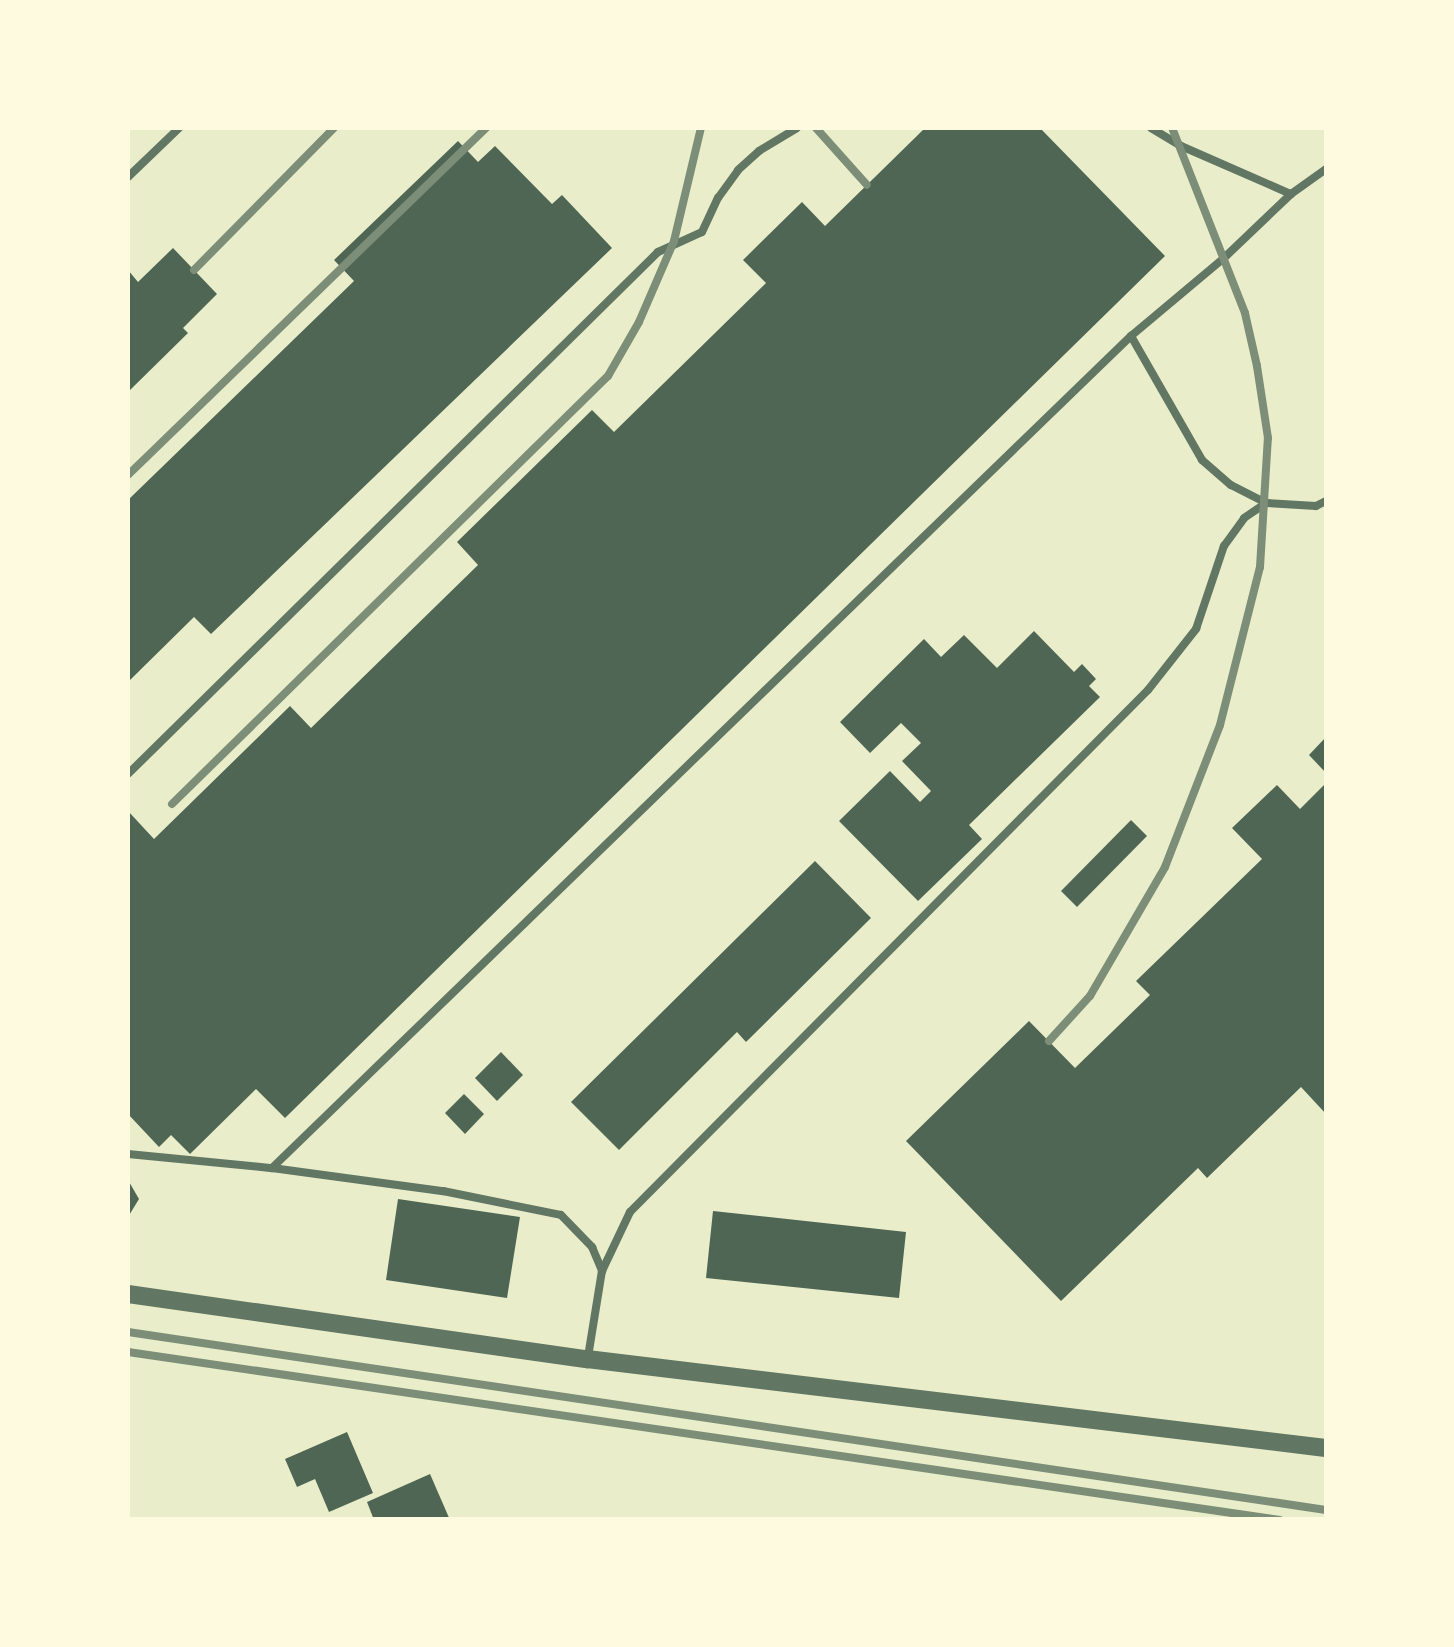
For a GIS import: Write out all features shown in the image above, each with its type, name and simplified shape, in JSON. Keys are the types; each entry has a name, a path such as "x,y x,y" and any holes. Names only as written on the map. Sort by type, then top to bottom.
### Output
{"street":[{"path":"128,1294 588,1358 1325,1443"}],"lane":[{"path":"128,177 179,128"},
{"path":"128,774 658,252 702,232 718,198 738,170 759,151 797,128"},
{"path":"1151,128 1181,146 1291,194"},
{"path":"272,1168 1131,336 1224,258 1291,194 1326,170"},
{"path":"1131,336 1202,460 1231,485 1266,502 1316,506 1326,501"},
{"path":"588,1358 602,1272 630,1212 1148,690 1196,629 1224,546 1244,518 1266,502"},
{"path":"128,1154 443,1191 561,1215 592,1247 602,1272"}],"building":[{"path":"925,128 1040,128 1165,256 285,1118 256,1089 190,1154 171,1135 159,1147 128,1114 128,811 154,839 290,706 311,728 478,565 457,542 592,410 614,432 766,283 743,260 802,202 825,226"},
{"path":"458,141 478,162 495,146 552,204 562,195 612,248 211,634 194,617 128,682 128,500 354,281 334,260"},
{"path":"173,248 217,294 183,328 188,333 128,392 128,270 138,282"},
{"path":"1034,631 1074,672 1082,664 1096,679 1089,686 1100,697 969,825 982,839 918,901 839,821 890,771 920,802 931,791 902,761 921,743 901,723 870,753 840,722 924,639 941,657 964,635 997,668"},
{"path":"1326,737 1326,773 1309,755"},
{"path":"1326,783 1326,1114 1301,1087 1207,1178 1198,1168 1061,1301 906,1141 1029,1021 1075,1068 1150,995 1136,981 1262,859 1232,828 1277,785 1300,809"},
{"path":"1131,820 1147,836 1077,907 1061,891"},
{"path":"815,861 871,918 746,1042 737,1032 619,1150 571,1102"},
{"path":"501,1052 523,1075 497,1101 475,1078"},
{"path":"464,1094 484,1114 465,1134 445,1113"},
{"path":"128,1180 139,1199 128,1217"},
{"path":"398,1199 520,1217 507,1298 386,1280"},
{"path":"713,1211 906,1232 899,1298 706,1278"},
{"path":"347,1432 373,1493 329,1512 315,1479 297,1487 285,1459"},
{"path":"430,1474 450,1520 374,1520 367,1502"}],"railway":[{"path":"194,270 334,128"},
{"path":"128,475 486,128"},
{"path":"172,804 608,376 639,322 674,241 701,128"},
{"path":"816,128 867,185"},
{"path":"1049,1041 1090,996 1165,867 1220,725 1260,567 1268,438 1257,366 1245,313 1172,128"},
{"path":"128,1332 1326,1510"},
{"path":"128,1352 1280,1520"}]}
